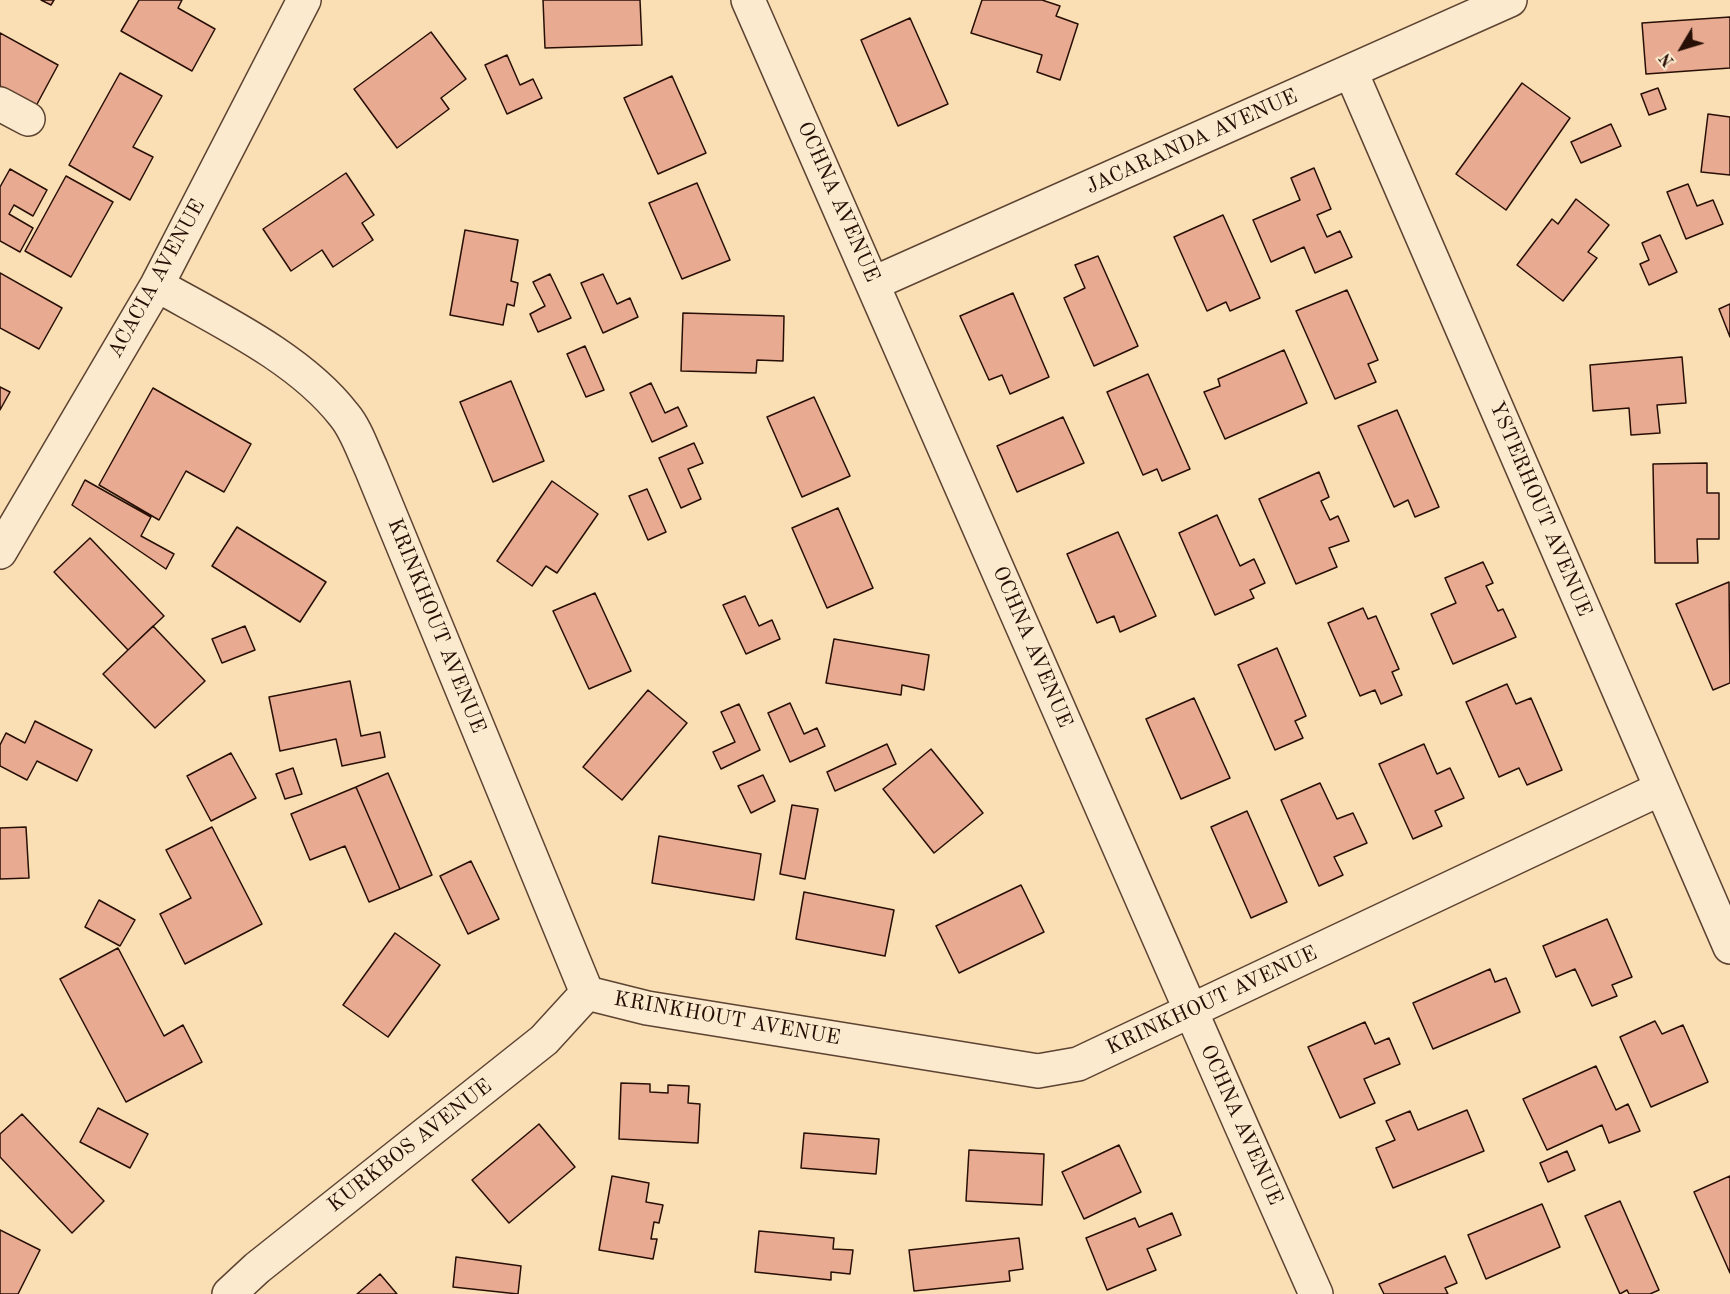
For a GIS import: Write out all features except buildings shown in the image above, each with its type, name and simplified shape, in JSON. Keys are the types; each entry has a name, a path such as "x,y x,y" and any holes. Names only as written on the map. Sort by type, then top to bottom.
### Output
{"street":[{"name":"ACACIA AVENUE","path":"0,552 157,285 304,0"},
{"name":"OCHNA AVENUE","path":"748,0 1316,1294"},
{"name":"JACARANDA AVENUE","path":"874,283 1510,0"},
{"name":"YSTERHOUT AVENUE","path":"1351,72 1730,946"},
{"path":"0,104 28,119"},
{"name":"KRINKHOUT AVENUE","path":"157,285 251,338 290,365 310,379 345,416 371,468 587,993 647,1008 1038,1071 1078,1064 1660,789"},
{"name":"KURKBOS AVENUE","path":"229,1294 256,1268 544,1040 587,993"}]}
